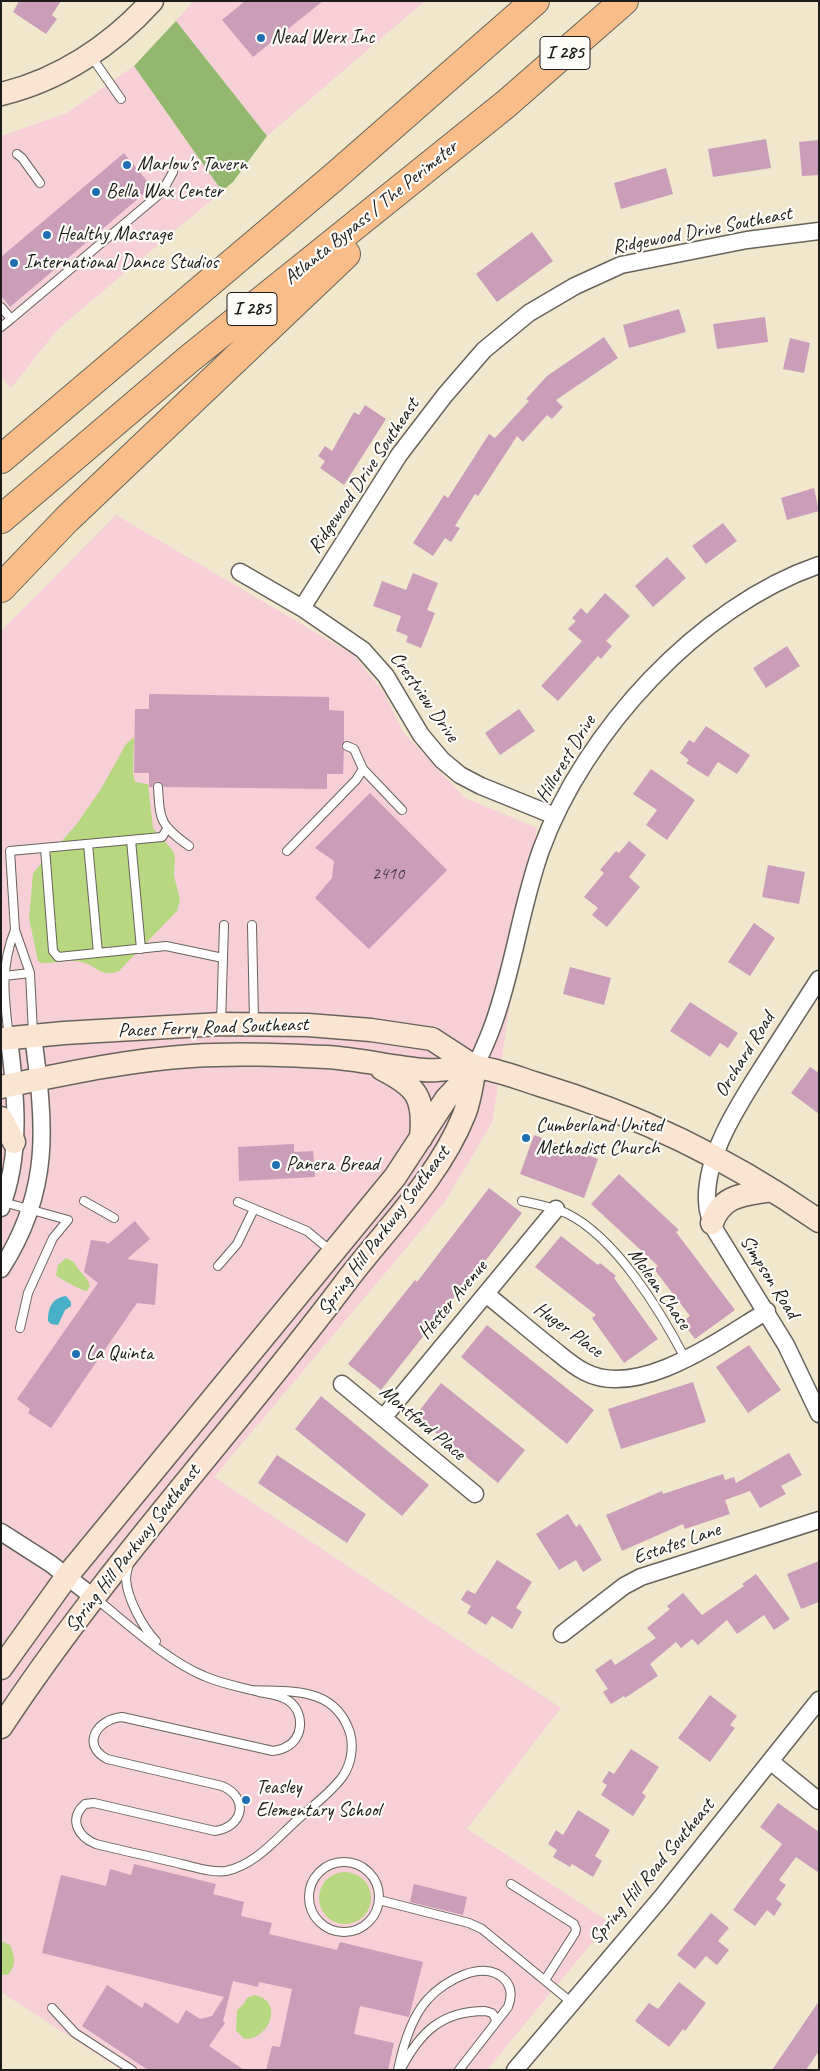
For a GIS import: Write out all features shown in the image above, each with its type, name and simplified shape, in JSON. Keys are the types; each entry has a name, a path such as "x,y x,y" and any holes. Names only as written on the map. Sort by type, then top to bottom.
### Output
{"highway":[{"name":"I 285","path":"1,459 334,177 535,1"},
{"name":"Atlanta Bypass / The Perimeter","path":"1,519 189,359 506,104 624,1"},
{"path":"1,588 67,518 154,434 506,104"},
{"path":"1,446 64,406"}],"main road":[{"path":"1,94 41,81 90,55 124,30 152,1"},
{"name":"Paces Ferry Road Southeast","path":"5,1039 221,1024 308,1025 372,1030 432,1039 475,1067 560,1091 649,1126 715,1158 771,1190 819,1221"},
{"name":"Paces Ferry Road Southeast","path":"8,1085 118,1065 193,1056 261,1055 367,1061 425,1070 475,1067"},
{"path":"367,1061 404,1080 415,1091 422,1121 420,1139"},
{"name":"Spring Hill Parkway Southeast","path":"1,1668 67,1576 395,1177 446,1099 475,1067"},
{"name":"Spring Hill Parkway Southeast","path":"1,1727 31,1681 93,1597 319,1318 418,1192 450,1144 465,1114 475,1067"},
{"path":"1,1118 14,1142"},
{"path":"712,1223 724,1203 735,1197 771,1190"}],"street":[{"name":"Ridgewood Drive Southeast","path":"302,608 399,455 445,395 484,350 529,313 575,286 621,265 747,240 819,231"},
{"name":"Hillcrest Drive","path":"475,1067 494,1021 535,870 555,816 569,787 599,740 635,697 676,656 710,626 756,595 819,565"},
{"name":"Crestview Drive","path":"240,572 302,608 363,650 386,676 421,734 442,760 460,775 481,786 555,816"},
{"name":"Orchard Road","path":"715,1158 736,1110 819,979"},
{"path":"1,1269 19,1238 30,1210 38,1180 42,1146 42,1102 33,1036"},
{"path":"2,1205 10,1179 14,1142 5,1039"},
{"name":"Simpson Road","path":"715,1158 707,1201 712,1223 767,1311 786,1345 819,1414"},
{"name":"Hester Avenue","path":"383,1418 556,1209"},
{"name":"Huger Place","path":"486,1294 573,1365 592,1376 606,1379 625,1378 666,1368 686,1360 767,1311"},
{"name":"Montford Place","path":"342,1384 475,1494"},
{"name":"Estates Lane","path":"562,1634 624,1586 641,1577 819,1520"},
{"path":"1,1532 67,1576 93,1597"},
{"name":"Spring Hill Road Southeast","path":"515,2070 661,1898 819,1700"},
{"path":"770,1761 819,1801"}],"lane":[{"path":"90,55 122,99"},
{"path":"17,154 40,183"},
{"path":"1,327 162,192 173,172"},
{"path":"1,307 11,319"},
{"path":"347,746 354,749 363,769 402,810"},
{"path":"288,851 356,780 363,769"},
{"path":"158,787 159,817 167,829 189,846"},
{"path":"33,1036 30,973 15,930 10,851 162,837 167,829"},
{"path":"131,840 141,949"},
{"path":"88,844 98,953"},
{"path":"45,848 53,950 58,957 166,946 223,958"},
{"path":"252,924 254,1024"},
{"path":"221,1024 224,925"},
{"path":"5,1039 4,976 8,949 15,930"},
{"path":"4,976 30,973"},
{"path":"84,1201 114,1218"},
{"name":"Mclean Chase","path":"522,1201 556,1209 578,1220 592,1230 626,1266 658,1311 686,1360"},
{"path":"238,1202 307,1230 333,1252"},
{"path":"2,1205 68,1220 53,1238 32,1285 20,1328"},
{"path":"218,1266 237,1244 254,1209"},
{"path":"131,1550 126,1579 133,1604 150,1636 173,1659"},
{"path":"93,1597 173,1659 203,1676 251,1690 280,1696 289,1700 296,1708 300,1717 298,1734 285,1748 273,1751 122,1716 102,1723 93,1744 97,1751 107,1759 232,1790 239,1803 237,1818 233,1824 224,1829 206,1829 94,1803 85,1804 76,1816 76,1824 86,1840 96,1844 213,1871 235,1868 255,1858 336,1784 348,1767 352,1747 347,1724 336,1708 321,1698 305,1693 251,1690"},
{"path":"341,1862 353,1863 364,1868 372,1876 378,1886 379,1900 378,1909 364,1927 353,1932 342,1932 330,1929 320,1923 313,1914 309,1903 309,1891 313,1880 320,1871 330,1865 341,1862"},
{"path":"511,1884 574,1924 576,1929 545,1980"},
{"path":"379,1900 468,1923 482,1929 571,2002"},
{"path":"399,2070 404,2045 419,2011 428,1999 457,1978 475,1971 486,1971 496,1974 503,1978 511,1992 511,1999 508,2006 459,2070"},
{"path":"52,2008 75,2033 132,2070"},
{"path":"399,2070 434,2024 443,2019 486,2011 496,2019 495,2023"}],"shaded area":[{"path":"193,1 425,1 267,136 176,21"},
{"path":"134,66 222,191 57,330 11,388 1,377 1,136 67,113"},
{"path":"116,515 354,655 385,694 403,732 465,798 537,828 492,1123 444,1203 214,1477 561,1708 467,1829 609,1922 487,2070 121,2070 1,1992 1,631"}],"green space":[{"path":"176,21 267,136 233,182 222,191 134,66"},
{"path":"134,737 133,773 135,782 148,784 153,828 173,851 175,856 174,876 180,899 177,911 119,971 107,973 78,961 42,963 38,961 29,918 33,873 76,825 101,789 126,744"},
{"path":"66,1258 74,1262 87,1279 90,1286 87,1291 56,1275 58,1265"},
{"path":"345,1872 355,1874 363,1880 369,1888 371,1898 369,1908 363,1916 355,1922 345,1924 335,1922 327,1916 321,1908 319,1898 321,1888 327,1880 335,1874"},
{"path":"1,1941 10,1945 14,1957 14,1965 7,1975 1,1974"},
{"path":"254,1995 264,1999 269,2005 271,2012 270,2020 260,2034 253,2038 244,2039 236,2030 237,2010 247,1998"}],"water":[{"path":"66,1296 71,1302 71,1306 65,1310 58,1325 51,1324 48,1321 52,1304 57,1299"}],"building":[{"path":"19,1 61,1 52,15 57,19 46,34 13,12"},
{"path":"245,1 323,1 253,57 222,20"},
{"path":"766,139 771,168 713,177 708,149"},
{"path":"819,140 819,175 802,176 799,142"},
{"path":"124,153 152,187 10,307 1,296 1,257"},
{"path":"666,168 673,194 621,209 614,183"},
{"path":"532,232 553,261 497,302 476,274"},
{"path":"679,309 686,332 629,348 623,325"},
{"path":"765,317 768,342 717,349 713,324"},
{"path":"604,337 618,358 556,400 563,407 552,419 547,415 523,442 517,436 478,496 475,494 455,526 460,528 451,542 445,538 433,556 413,543 444,495 448,498 489,434 495,438 529,401 526,399 547,376"},
{"path":"790,338 810,343 804,373 783,369"},
{"path":"365,405 386,419 344,485 320,468 325,461 318,456 325,446 332,451 354,412 359,415"},
{"path":"814,488 819,511 787,520 781,498"},
{"path":"723,523 737,541 706,564 692,546"},
{"path":"667,557 686,578 653,607 635,586"},
{"path":"413,573 438,583 427,610 435,613 421,648 406,642 408,636 396,631 401,616 373,606 382,581 406,590"},
{"path":"605,593 630,616 606,641 612,646 601,659 598,656 558,701 541,686 582,641 568,629 576,621 572,618 581,608 587,614"},
{"path":"787,646 800,666 766,688 753,668"},
{"path":"149,694 329,697 329,710 344,711 344,742 341,746 344,750 343,774 327,774 327,789 164,787 158,781 152,787 149,787 149,773 134,773 135,709 149,709"},
{"path":"519,709 535,731 500,755 485,733"},
{"path":"706,726 750,755 737,774 718,762 708,777 686,763 689,760 680,753 689,740 694,743"},
{"path":"651,769 695,800 667,840 646,825 657,810 633,794"},
{"path":"370,793 447,870 369,949 315,898 332,878 334,861 315,848"},
{"path":"629,841 646,855 629,877 640,887 607,927 592,915 598,908 584,897 604,873 600,870 616,851 619,853"},
{"path":"768,865 805,872 799,904 762,897"},
{"path":"754,923 775,938 750,976 728,962"},
{"path":"570,967 611,978 604,1005 563,994"},
{"path":"690,1002 738,1033 728,1048 720,1043 710,1057 670,1031"},
{"path":"810,1067 819,1073 819,1114 791,1093"},
{"path":"534,1135 598,1159 584,1198 520,1174"},
{"name":"Panera Bread","path":"294,1144 294,1152 313,1151 315,1177 239,1181 238,1147"},
{"path":"619,1174 679,1230 676,1232 735,1310 695,1339 682,1322 690,1316 654,1269 658,1266 591,1204"},
{"path":"489,1188 522,1213 457,1298 455,1296 381,1390 348,1364 415,1280 417,1282"},
{"name":"La Quinta","path":"135,1221 150,1239 127,1259 158,1264 155,1305 137,1303 51,1428 28,1413 30,1409 17,1399 98,1283 84,1272 91,1240 108,1244"},
{"path":"561,1236 598,1265 600,1263 616,1276 614,1278 658,1339 624,1363 592,1318 596,1315 535,1267"},
{"path":"487,1325 594,1410 567,1444 461,1357"},
{"path":"749,1345 781,1390 748,1413 716,1367"},
{"path":"693,1382 706,1422 621,1449 608,1409"},
{"path":"441,1383 525,1450 498,1483 415,1416"},
{"path":"321,1396 429,1485 402,1516 295,1429"},
{"path":"789,1453 802,1475 781,1486 786,1494 760,1508 750,1491 725,1500 730,1514 685,1529 683,1524 622,1551 606,1515 662,1491 663,1494 723,1474 725,1480 734,1477 736,1483"},
{"path":"277,1455 366,1514 347,1543 258,1483"},
{"path":"568,1514 576,1527 580,1524 602,1560 583,1572 576,1560 559,1570 536,1534"},
{"path":"497,1560 532,1582 516,1608 522,1612 512,1629 492,1616 486,1625 467,1613 471,1606 461,1600 467,1590 475,1594"},
{"path":"819,1561 819,1602 801,1609 787,1574"},
{"path":"756,1574 790,1619 774,1630 764,1615 737,1634 727,1620 698,1645 692,1639 681,1648 676,1642 650,1664 658,1676 625,1698 624,1696 611,1704 603,1692 608,1689 595,1670 611,1659 615,1665 656,1638 647,1628 670,1609 667,1606 683,1593 702,1615 744,1586 742,1584"},
{"path":"710,1695 737,1716 730,1725 735,1728 710,1762 678,1738"},
{"path":"631,1749 659,1767 642,1793 646,1796 633,1816 601,1795 607,1785 602,1782 609,1771 614,1774"},
{"path":"778,1803 819,1832 819,1873 796,1857 779,1880 786,1885 776,1899 782,1904 774,1916 767,1910 755,1926 733,1910 782,1844 760,1827"},
{"path":"578,1810 610,1830 595,1856 602,1861 593,1877 572,1864 570,1867 553,1857 557,1850 548,1844 556,1830 563,1835"},
{"path":"134,1864 216,1884 213,1894 244,1902 241,1916 272,1923 269,1934 337,1950 340,1942 423,1962 409,2017 360,2006 354,2034 394,2043 388,2070 266,2070 272,2046 280,2047 292,1989 259,1982 258,1987 233,1981 223,2021 225,2023 209,2046 244,2070 148,2070 82,2026 107,1985 142,2008 145,2002 178,2024 186,2010 200,2019 212,2016 224,1997 42,1953 61,1875 106,1886 110,1869 131,1875"},
{"path":"414,1884 467,1897 463,1915 410,1902"},
{"path":"711,1913 729,1928 718,1941 729,1950 717,1965 706,1956 695,1969 677,1955"},
{"path":"679,1982 706,2003 685,2031 683,2029 669,2047 635,2021 649,2003 658,2009"},
{"path":"819,2001 819,2051 806,2070 772,2070"}],"place":[{"name":"Nead Werx Inc","path":"261,38"},
{"name":"Marlow's Tavern","path":"127,165"},
{"name":"Bella Wax Center","path":"96,192"},
{"name":"Healthy Massage","path":"47,235"},
{"name":"International Dance Studios","path":"14,263"},
{"name":"Cumberland United Methodist Church","path":"526,1138"},
{"name":"Panera Bread","path":"276,1165"},
{"name":"La Quinta","path":"76,1354"},
{"name":"Teasley Elementary School","path":"246,1800"}]}
